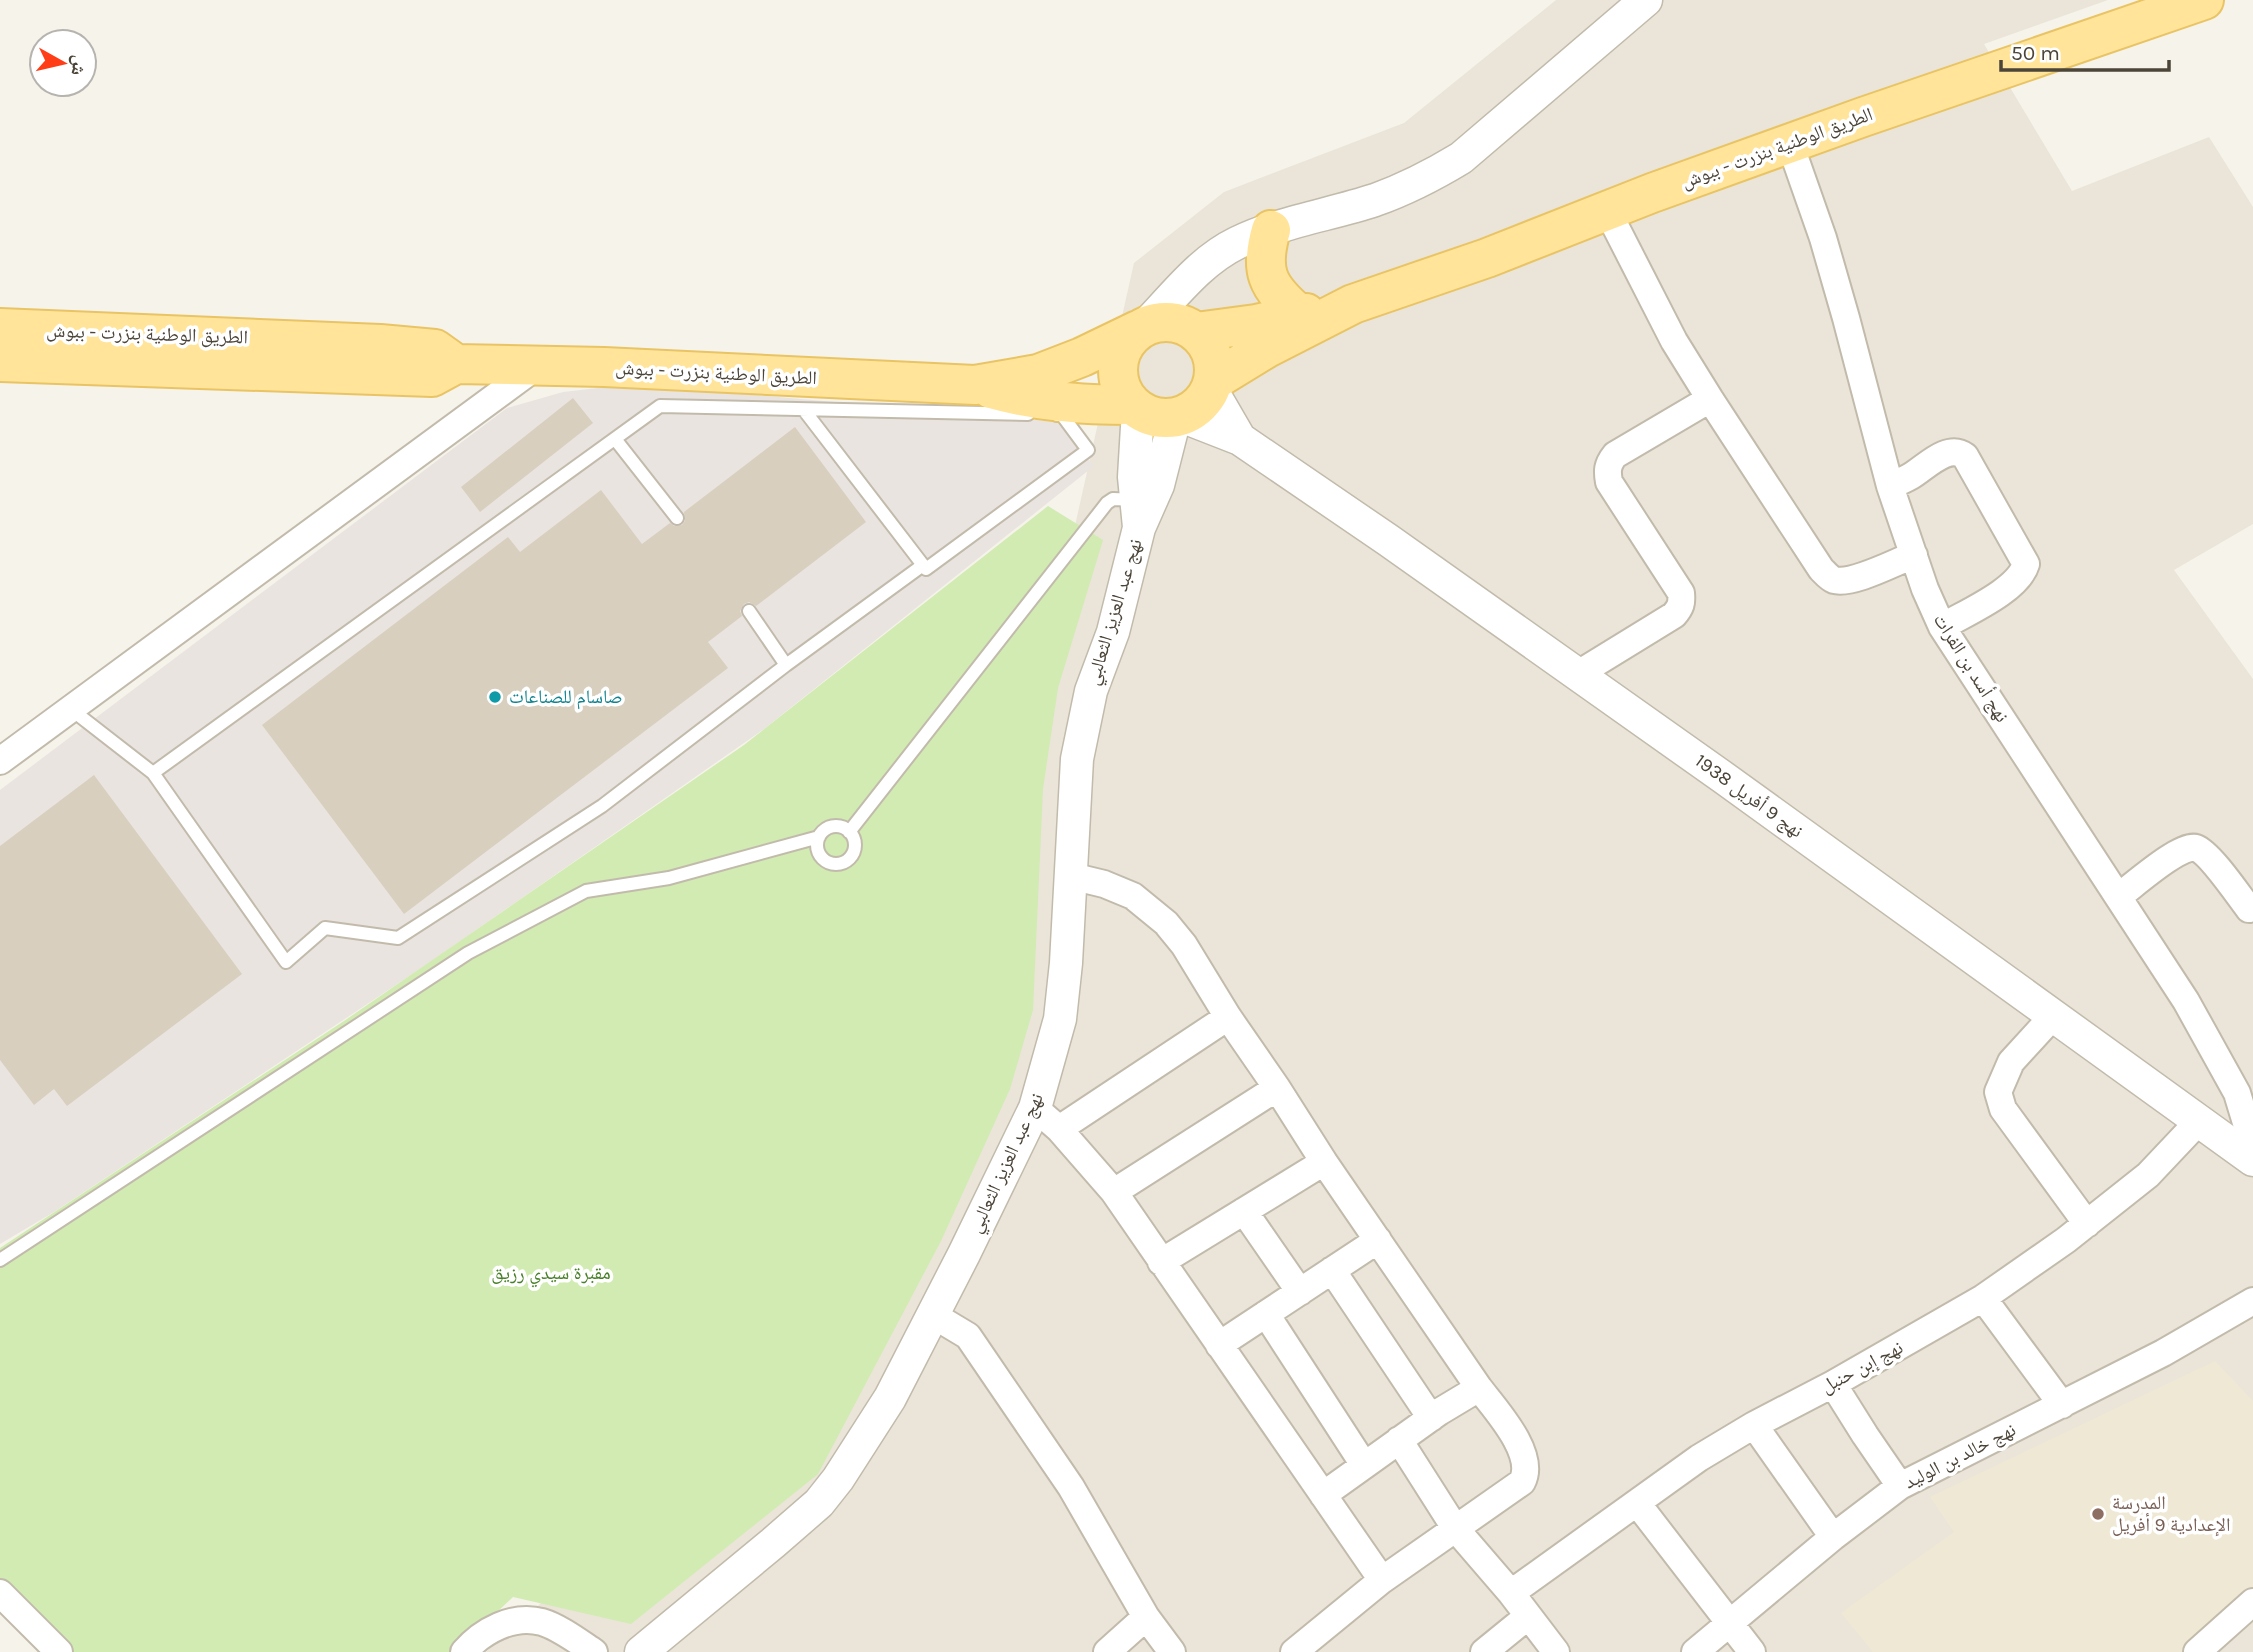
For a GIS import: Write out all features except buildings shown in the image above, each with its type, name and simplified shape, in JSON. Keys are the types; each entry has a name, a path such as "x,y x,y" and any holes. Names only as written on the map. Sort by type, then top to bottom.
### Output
{"main road":[{"name":"الطريق الوطنية بنزرت - ببوش","path":"1212,385 1267,348 1353,304 1488,258 1790,144 2204,0"},
{"path":"1271,230 1265,259 1268,280 1281,298 1299,314"},
{"name":"الطريق الوطنية بنزرت - ببوش","path":"1193,329 1256,324 1353,304"},
{"path":"1164,321 1193,329 1210,349 1214,365 1212,385 1203,401 1194,410 1178,417 1154,417 1135,407 1120,386 1118,365 1124,345 1142,328 1164,321"},
{"name":"الطريق الوطنية بنزرت - ببوش","path":"0,328 380,344 435,349 456,364"},
{"name":"الطريق الوطنية بنزرت - ببوش","path":"0,362 432,377 456,364 975,385 1038,374 1082,357 1142,328"},
{"name":"الطريق الوطنية بنزرت - ببوش","path":"975,385 1045,401 1135,407"}],"street":[{"path":"1142,328 1204,264 1237,243 1407,188 1461,158 1499,127 1631,5"},
{"name":"نهج أسد بن الفرات","path":"1790,144 1823,239 1890,486 1941,627 2186,1001 2237,1093 2253,1146"},
{"path":"1608,212 1648,294 1710,399 1828,576 1834,580 1858,578 1914,555"},
{"path":"1193,329 1189,306 1204,264"},
{"path":"0,761 537,366"},
{"path":"1212,385 1240,439"},
{"path":"1577,674 1674,615 1680,608 1681,593 1609,482 1607,471 1609,462 1615,455 1710,399"},
{"path":"1135,407 1138,514"},
{"path":"1138,514 1158,485 1178,417 1240,439"},
{"name":"نهج 9 أفريل 1938","path":"1240,439 1577,674 2253,1160"},
{"path":"1890,486 1940,456 1960,452 1965,456 2026,564 2018,580 1941,627"},
{"name":"نهج عبد العزيز الثعالبي","path":"640,1650 774,1543 819,1503 838,1479 890,1398 1035,1108 1060,1019 1077,759 1091,691 1113,632 1138,514"},
{"path":"2119,896 2175,854 2195,847 2207,855 2249,909"},
{"path":"1071,876 1104,884 1133,896 1166,923 1184,946 1324,1163 1501,1416 1525,1461 1526,1475 1522,1482 1381,1580 1294,1652"},
{"path":"2054,1016 2011,1062 1998,1092 2003,1109 2087,1224"},
{"path":"1059,1129 1228,1017"},
{"path":"1114,1192 1277,1088"},
{"path":"1035,1108 1059,1129 1114,1192 1381,1580"},
{"name":"نهج إبن حنبل","path":"1511,1593 1699,1458 1983,1298 2087,1224 2148,1175 2199,1121"},
{"path":"1161,1262 1324,1163"},
{"path":"1244,1211 1300,1292"},
{"path":"1219,1345 1378,1240"},
{"path":"1332,1270 1431,1418"},
{"path":"1983,1298 2062,1405"},
{"name":"نهج خالد بن الوليد","path":"1695,1652 1900,1486 2163,1353 2253,1301"},
{"path":"1266,1314 1364,1465"},
{"path":"933,1315 968,1336 1071,1488 1146,1617 1172,1652"},
{"path":"1833,1384 1900,1486"},
{"path":"1323,1495 1431,1418 1479,1388"},
{"path":"1754,1425 1833,1538"},
{"path":"1399,1440 1455,1528 1511,1593 1556,1652"},
{"path":"1637,1503 1752,1652"},
{"path":"0,1593 59,1652"},
{"path":"2197,1652 2253,1602"},
{"path":"1107,1652 1146,1617"},
{"path":"1484,1652 1527,1617"},
{"path":"464,1652 474,1640 493,1629 524,1620 544,1622 594,1652"}],"lane":[{"path":"153,773 660,406 1062,415 1088,450 926,569 804,410"},
{"path":"615,439 677,517"},
{"path":"849,832 1107,503 1113,499 1138,514"},
{"path":"72,710 153,773 286,962 326,928 398,937 601,806 786,664 923,565"},
{"path":"749,611 786,664"},
{"path":"0,1260 468,953 586,891 669,878 820,836 831,827 838,826 849,832 855,840 855,847 848,860 842,864 827,862 822,858 818,851 820,836"}],"shaded area":[{"path":"1556,0 2108,0 1984,44 2072,191 2209,137 2253,207 2253,524 2174,570 2253,679 2253,1652 486,1652 762,1406 972,984 1134,263 1224,192 1404,123"},
{"path":"633,384 1057,422 1094,466 764,729 426,965 54,1212 0,1244 0,790 507,408 563,392"},
{"name":"المدرسة الإعدادية 9 أفريل","path":"2215,1361 2253,1401 2253,1595 2186,1652 1873,1652 1841,1613 1954,1532 1930,1497"}],"green space":[{"name":"مقبرة سيدي رزيق","path":"1048,506 1103,540 1058,688 1043,789 1033,1010 1010,1089 941,1241 818,1474 631,1624 513,1597 455,1652 66,1652 0,1585 0,1248 344,1021 744,745"}],"place":[{"name":"صاسام للصناعات","path":"495,697"},
{"name":"المدرسة الإعدادية 9 أفريل","path":"2098,1514"}]}
